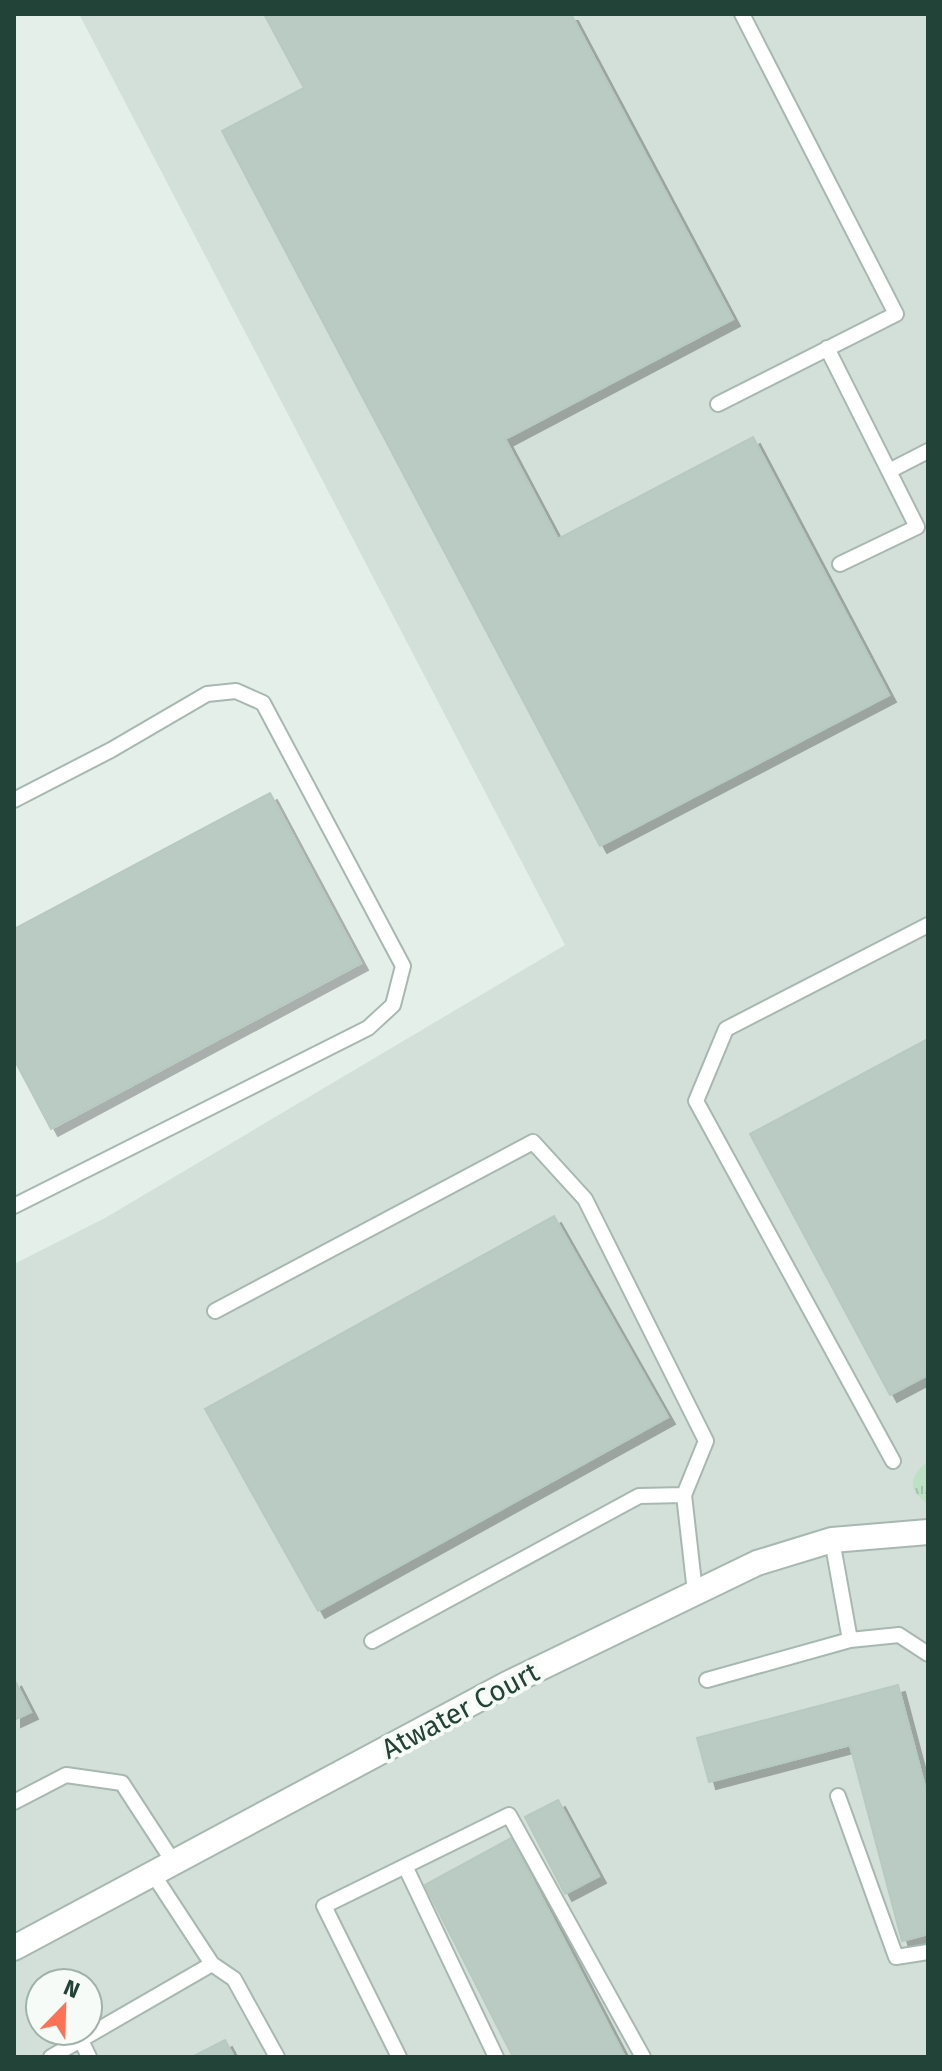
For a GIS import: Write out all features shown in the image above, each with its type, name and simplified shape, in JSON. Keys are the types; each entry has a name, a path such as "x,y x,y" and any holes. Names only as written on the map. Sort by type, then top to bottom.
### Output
{"street":[{"name":"Atwater Court","path":"14,1948 507,1684 757,1563 832,1540 928,1532"}],"lane":[{"path":"718,404 896,314 742,14"},
{"path":"827,348 917,527 840,564"},
{"path":"889,471 928,451"},
{"path":"14,800 111,750 207,694 236,691 263,703 403,966 393,1005 368,1028 14,1206"},
{"path":"893,1461 696,1101 726,1029 928,925"},
{"path":"215,1311 533,1142 585,1199 706,1441 684,1495 695,1592"},
{"path":"372,1641 639,1496 684,1495"},
{"path":"832,1540 850,1640"},
{"path":"707,1680 850,1640 899,1635 928,1654"},
{"path":"14,1802 66,1775 122,1783 212,1964 234,1979 277,2057"},
{"path":"838,1796 896,1957 928,1952"},
{"path":"399,2057 324,1906 509,1815 643,2057"},
{"path":"405,1866 496,2057"},
{"path":"104,2027 212,1964"},
{"path":"51,2057 69,2047"}],"shaded area":[{"path":"79,14 928,14 928,2057 14,2057 14,1264 105,1218 565,945"}],"green space":[{"path":"928,1461 928,1504 916,1493 913,1483 917,1472"}],"building":[{"path":"264,14 571,14 733,319 505,439 558,539 753,437 889,695 600,846 222,131 304,88"},
{"path":"270,793 361,963 51,1129 14,1059 14,929"},
{"path":"928,1039 928,1375 890,1395 750,1134"},
{"path":"554,1216 668,1417 318,1611 205,1409"},
{"path":"14,1679 31,1712 14,1720"},
{"path":"898,1685 928,1798 928,1934 902,1941 850,1745 709,1782 697,1738"},
{"path":"558,1800 599,1876 565,1894 525,1817"},
{"path":"511,1838 625,2057 513,2057 425,1885"},
{"path":"225,2040 234,2057 192,2057"}]}
